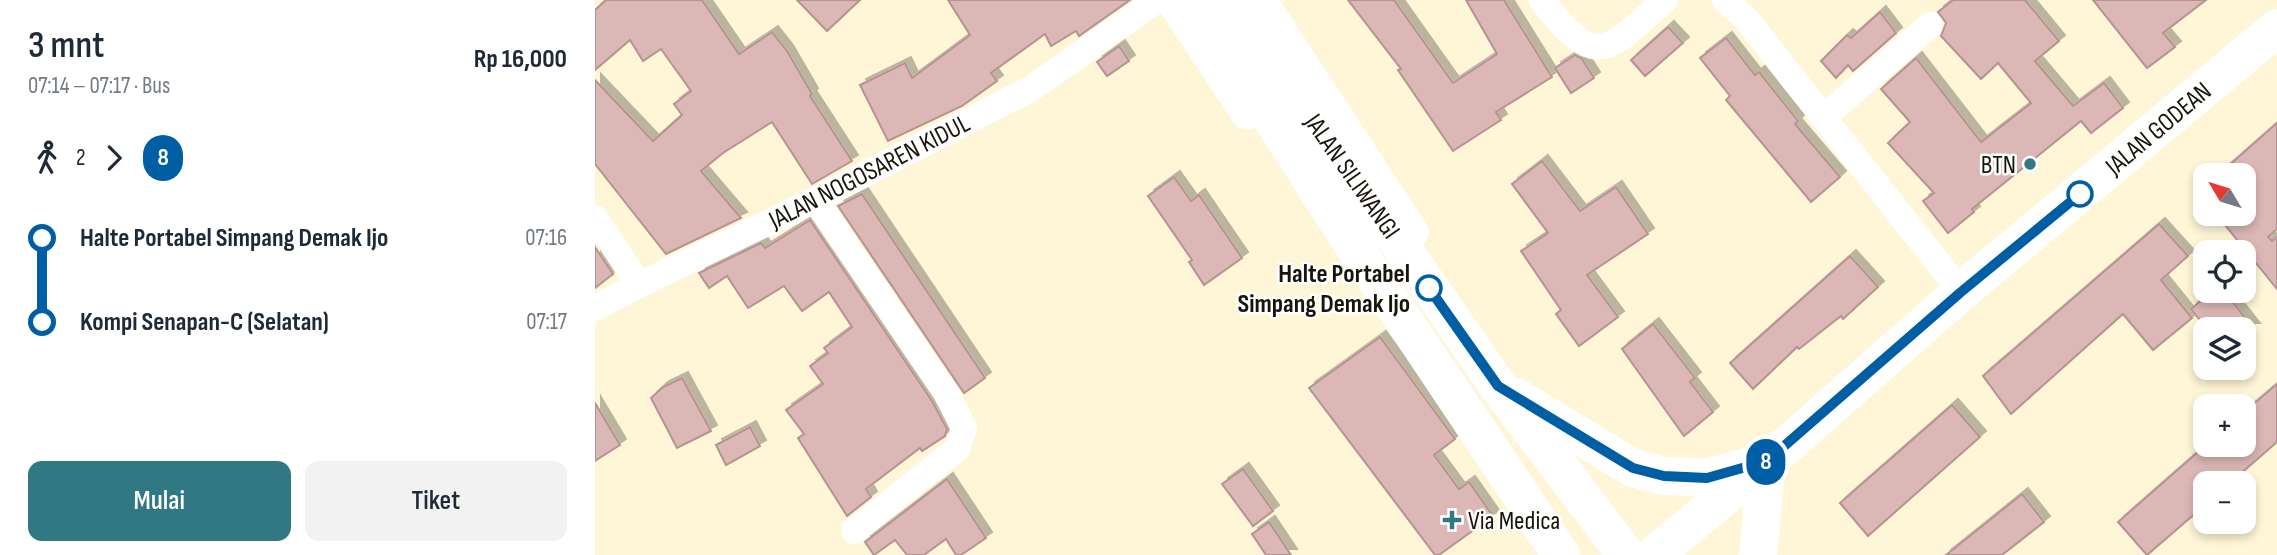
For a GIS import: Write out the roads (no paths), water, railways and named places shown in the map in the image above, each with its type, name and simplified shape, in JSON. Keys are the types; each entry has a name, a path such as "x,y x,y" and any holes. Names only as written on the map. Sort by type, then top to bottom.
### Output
{"main road":[{"name":"JALAN SILIWANGI","path":"1196,0 1551,548"},
{"name":"JALAN SILIWANGI","path":"1230,0 1362,186 1498,386 1626,555"},
{"name":"JALAN GODEAN","path":"1654,555 1767,461 1961,292 2277,28"},
{"path":"1498,386 1633,468 1664,476 1707,478 1767,461 1758,555"}],"street":[{"name":"JALAN NOGOSAREN KIDUL","path":"595,308 815,200 1032,88 1157,0"},
{"path":"1172,0 1380,305 1402,315"},
{"path":"1260,0 1410,228 1430,264 1429,288"},
{"path":"1542,0 1560,24 1578,40 1604,48 1615,44 1665,0"},
{"path":"1725,0 1747,20 1961,292"},
{"path":"1824,117 1930,25"},
{"path":"815,200 946,393 964,428 957,449 854,531"},
{"path":"595,218 639,285"}],"place":[{"name":"BTN","path":"2030,164"},
{"name":"Halte Portabel Simpang Demak Ijo","path":"1429,288"},
{"name":"Via Medica","path":"1452,520"}]}
